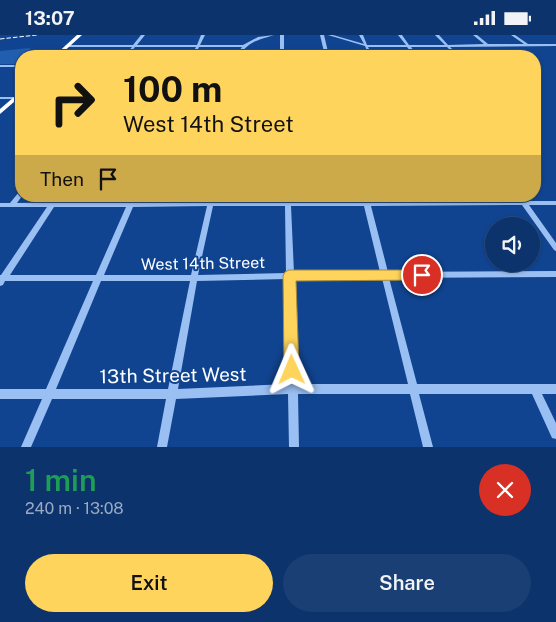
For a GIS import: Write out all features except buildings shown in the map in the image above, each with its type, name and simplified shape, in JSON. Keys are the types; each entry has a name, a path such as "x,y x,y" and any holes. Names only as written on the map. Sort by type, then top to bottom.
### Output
{"highway":[{"path":"67,50 80,35"},
{"path":"64,50 85,35"},
{"path":"0,106 15,97"},
{"path":"0,112 15,98"}],"street":[{"path":"131,50 143,35"},
{"path":"196,50 203,35"},
{"path":"252,35 259,38"},
{"path":"241,50 244,46 259,38 272,35"},
{"path":"282,35 282,50"},
{"path":"322,35 326,50"},
{"path":"330,35 367,46 556,45"},
{"path":"362,35 369,50"},
{"path":"400,35 411,50"},
{"path":"438,35 452,50"},
{"path":"475,35 487,45"},
{"path":"513,35 527,45"},
{"path":"70,46 244,46"},
{"path":"0,66 15,67"},
{"path":"0,98 15,96"},
{"path":"12,205 15,201"},
{"path":"0,205 52,205 100,202"},
{"path":"26,447 131,202"},
{"path":"162,447 211,202"},
{"path":"288,202 294,447"},
{"path":"366,202 428,447"},
{"path":"471,202 556,203"},
{"path":"524,203 556,247"},
{"path":"1,280 52,205"},
{"name":"West 14th Street","path":"1,280 556,274"},
{"name":"13th Street West","path":"0,394 173,394 292,389 556,389"},
{"path":"535,389 556,434"}],"shaded area":[{"path":"30,48 30,50 15,50 15,64 0,64 0,51"},
{"path":"366,202 524,203 366,204"}],"railway":[{"path":"0,39 37,35"}],"route":[{"path":"292,370 289,276 422,275"}]}
